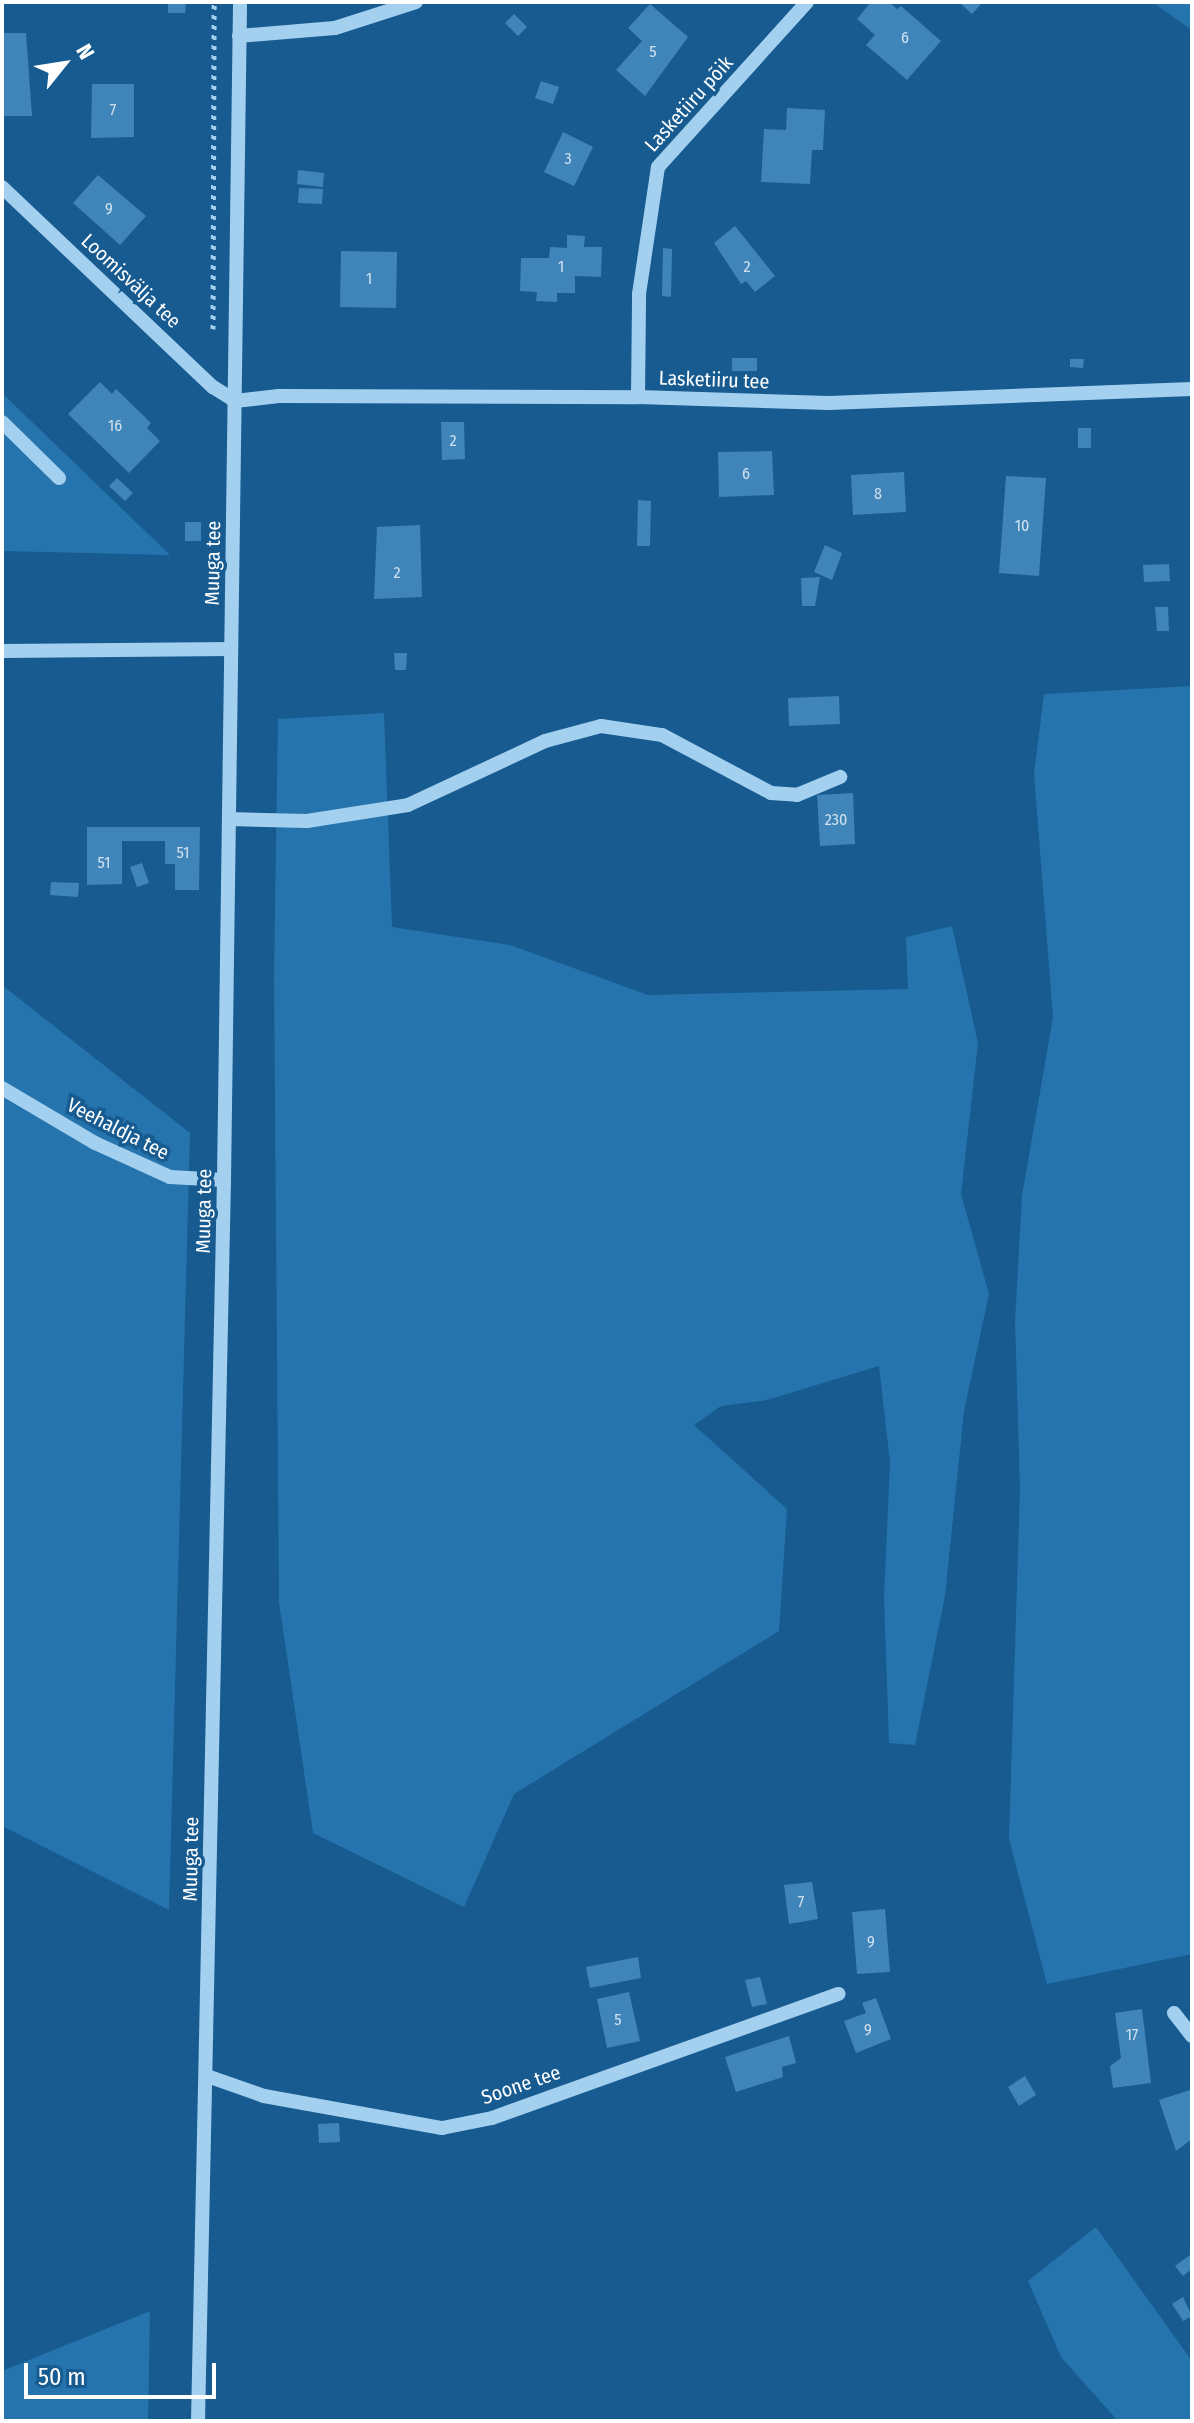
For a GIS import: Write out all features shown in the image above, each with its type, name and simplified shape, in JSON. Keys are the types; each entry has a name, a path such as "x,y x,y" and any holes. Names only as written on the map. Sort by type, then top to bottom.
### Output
{"street":[{"name":"Muuga tee","path":"198,2421 224,1180 240,2"},
{"path":"239,36 335,28 416,2"},
{"name":"Lasketiiru põik","path":"638,397 639,294 658,167 807,2"},
{"name":"Loomisvälja tee","path":"2,187 213,387 235,401"},
{"name":"Lasketiiru tee","path":"235,401 279,396 638,397 829,403 1192,389"},
{"path":"2,422 59,478"},
{"path":"2,651 231,649"},
{"path":"229,819 307,821 408,805 545,741 601,726 662,735 771,793 797,795 840,777"},
{"name":"Veehaldja tee","path":"2,1088 95,1143 170,1177 224,1180"},
{"name":"Soone tee","path":"207,2076 264,2096 442,2128 492,2118 839,1994"},
{"path":"1174,2013 1192,2036"}],"path":[{"path":"213,340 214,2"}],"shaded area":[{"path":"1152,2 1192,2 1192,30"},
{"path":"2,393 170,555 2,551"},
{"path":"1192,686 1192,1954 1047,1984 1009,1839 1020,1489 1015,1321 1022,1196 1053,1017 1034,774 1044,694"},
{"path":"384,713 392,927 510,945 648,995 908,989 906,937 952,926 978,1043 961,1194 989,1294 964,1411 945,1596 915,1745 889,1743 884,1598 890,1462 879,1366 767,1400 721,1406 694,1425 787,1509 779,1631 514,1794 464,1907 313,1833 279,1602 274,978 278,719"},
{"path":"2,985 190,1133 169,1910 2,1826"},
{"path":"1096,2227 1192,2361 1192,2421 1118,2421 1061,2357 1028,2281"},
{"path":"150,2311 148,2421 2,2421 2,2371"}],"building":[{"path":"168,2 186,2 185,13 168,13"},
{"path":"871,2 889,2 897,9 901,6 941,41 907,80 866,45 875,35 857,19"},
{"path":"959,2 983,2 972,14"},
{"path":"650,4 688,37 645,96 616,70 642,41 628,28"},
{"path":"514,14 527,27 518,36 505,23"},
{"path":"2,33 26,33 32,116 2,116"},
{"path":"541,81 559,87 553,104 535,98"},
{"path":"92,84 134,84 134,137 91,138"},
{"path":"787,108 825,110 823,150 812,150 810,184 761,182 764,129 786,130"},
{"path":"563,132 593,147 574,186 544,172"},
{"path":"298,170 324,173 323,187 297,184"},
{"path":"98,175 146,216 120,245 73,203"},
{"path":"299,188 323,189 322,204 298,203"},
{"path":"735,226 775,276 755,292 746,281 741,284 714,243"},
{"path":"567,235 585,236 584,247 602,247 601,277 575,276 575,293 557,293 557,302 536,301 537,292 520,291 521,258 549,258 550,247 567,248"},
{"path":"663,248 672,249 671,297 662,296"},
{"path":"341,251 397,252 396,308 340,307"},
{"path":"732,358 757,358 757,371 732,371"},
{"path":"1070,359 1084,359 1083,368 1070,367"},
{"path":"100,382 112,394 116,389 151,423 147,428 160,441 129,473 68,414"},
{"path":"441,422 464,422 465,459 442,460"},
{"path":"1078,428 1091,428 1091,448 1078,448"},
{"path":"772,451 774,495 719,497 718,452"},
{"path":"904,472 906,512 853,515 851,475"},
{"path":"1006,476 1046,478 1039,576 999,573"},
{"path":"117,478 133,493 125,501 109,486"},
{"path":"638,500 651,501 650,546 637,546"},
{"path":"185,522 201,522 201,541 185,541"},
{"path":"420,525 422,597 374,599 377,527"},
{"path":"825,545 842,553 832,580 814,572"},
{"path":"1169,564 1170,581 1144,582 1143,565"},
{"path":"820,577 815,606 802,606 801,578"},
{"path":"1155,607 1168,607 1169,631 1157,631"},
{"path":"394,653 407,653 406,670 395,670"},
{"path":"839,696 840,724 789,726 788,698"},
{"path":"853,793 855,844 820,846 817,795"},
{"path":"87,827 200,827 199,890 175,890 175,864 165,864 165,841 122,841 122,884 87,885"},
{"path":"142,863 149,883 137,887 130,867"},
{"path":"51,882 79,883 78,897 50,895"},
{"path":"812,1882 818,1919 789,1924 784,1885"},
{"path":"885,1909 890,1972 857,1974 852,1912"},
{"path":"638,1957 641,1978 590,1988 586,1967"},
{"path":"760,1977 767,2004 752,2007 745,1980"},
{"path":"629,1992 640,2041 607,2048 597,1999"},
{"path":"876,1998 891,2039 856,2053 844,2021 866,2013 862,2003"},
{"path":"1142,2009 1151,2083 1113,2088 1110,2066 1121,2058 1115,2013"},
{"path":"789,2036 796,2063 782,2067 783,2077 736,2092 725,2057"},
{"path":"1025,2076 1036,2095 1019,2106 1008,2087"},
{"path":"1190,2090 1192,2139 1176,2151 1159,2100"},
{"path":"339,2123 340,2142 319,2143 318,2124"},
{"path":"1190,2255 1192,2269 1183,2276 1175,2266"},
{"path":"1183,2297 1192,2316 1183,2321 1172,2304"}]}
